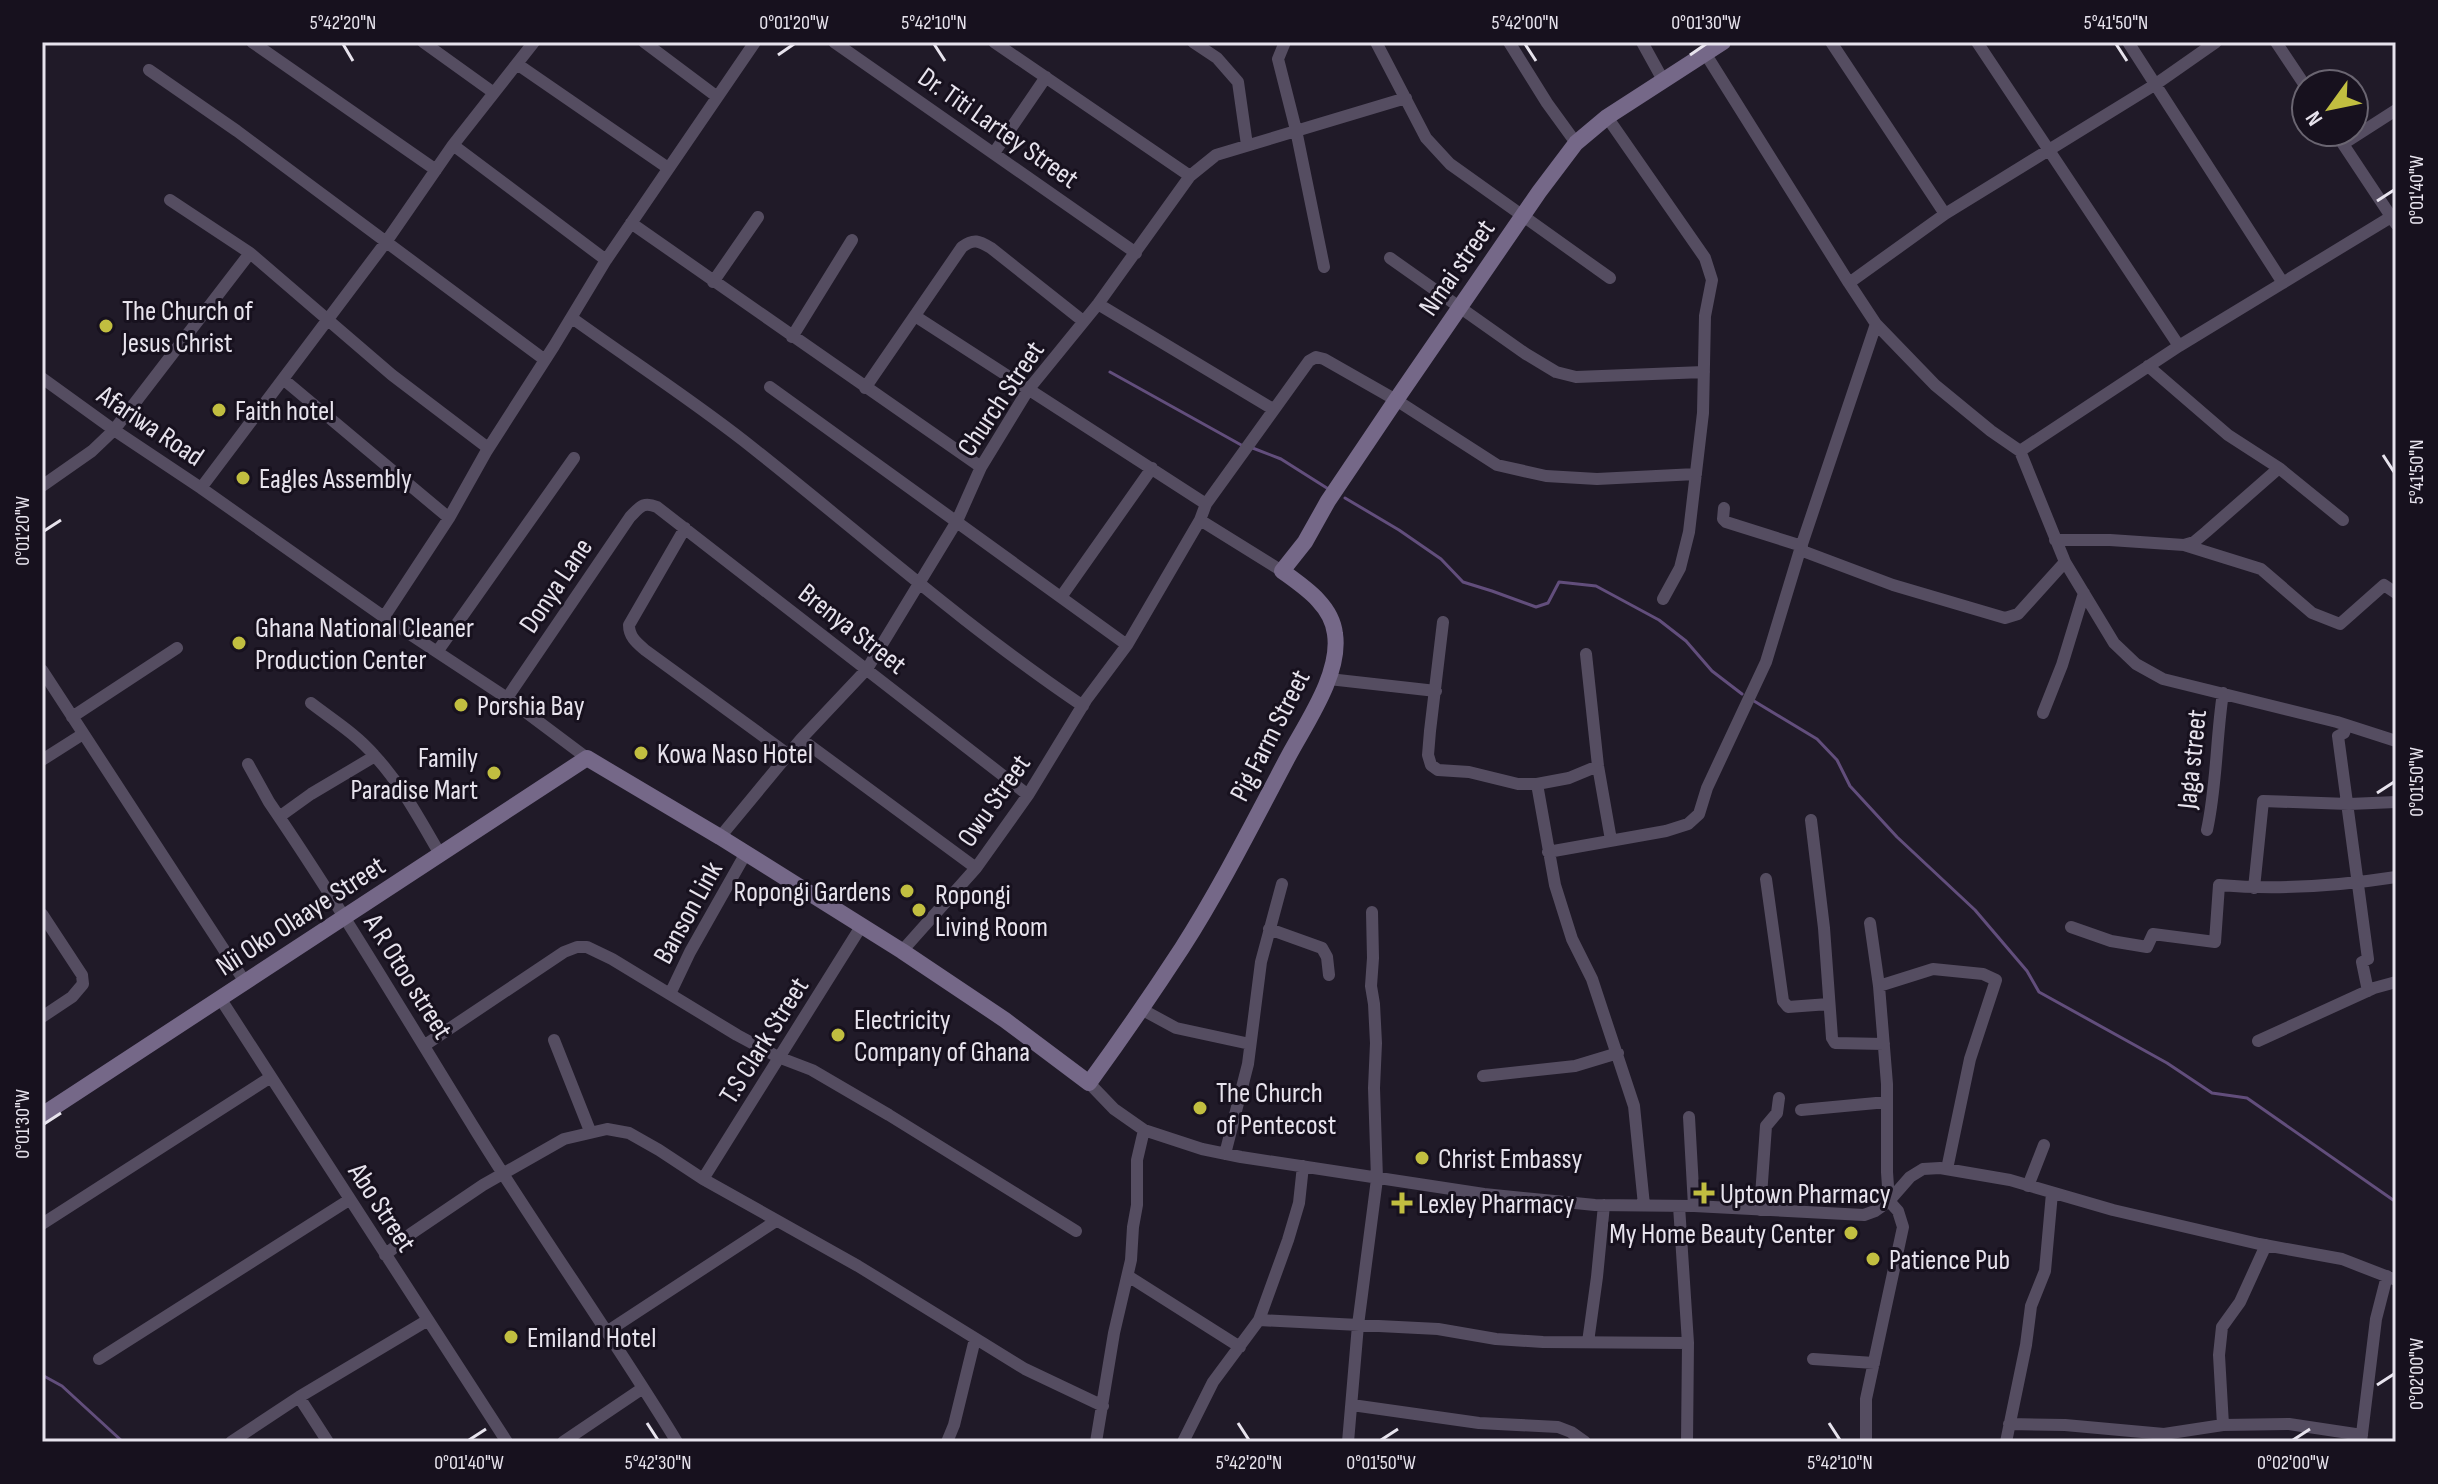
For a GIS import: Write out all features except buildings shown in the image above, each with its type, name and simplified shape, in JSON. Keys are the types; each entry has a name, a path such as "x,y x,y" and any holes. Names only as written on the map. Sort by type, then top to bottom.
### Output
{"street":[{"path":"252,42 436,170"},
{"path":"423,42 494,93"},
{"path":"644,42 716,96"},
{"path":"384,617 449,518 488,448 606,260 755,42"},
{"name":"Dr. Titi Lartey Street","path":"834,42 1136,253"},
{"path":"994,42 1190,176"},
{"path":"1285,42 1278,59 1324,267"},
{"path":"1376,42 1426,138 1450,164 1610,278"},
{"path":"1509,42 1576,143"},
{"path":"1642,42 1663,80"},
{"name":"Nmai street","path":"1282,571 1305,542 1328,501 1396,400 1576,143 1607,117 1723,42"},
{"path":"1831,42 1945,214"},
{"path":"1977,42 2179,346"},
{"path":"2128,42 2283,283"},
{"path":"1849,283 1945,214 2156,84 2216,42"},
{"path":"2276,42 2293,68"},
{"path":"1198,43 1217,58 1238,82 1247,145"},
{"path":"201,488 386,242 453,145 517,64 528,44"},
{"path":"1705,53 1876,324 1935,385 2020,451 2065,562 2114,643 2136,664 2163,679 2347,725 2396,741"},
{"path":"517,64 668,168"},
{"path":"149,70 237,131 545,360"},
{"path":"994,153 1046,77"},
{"name":"Church Street","path":"720,837 801,739 867,669 957,521 981,467 1028,390 1098,304 1190,176 1216,155 1406,98"},
{"path":"2370,127 2396,110"},
{"path":"1607,117 1705,258 1712,280 1705,316 1703,413 1689,532 1680,568 1663,599"},
{"path":"453,145 606,260"},
{"path":"2020,451 2179,346 2394,220 2346,148"},
{"path":"170,200 250,253 392,375 488,448"},
{"path":"713,282 758,217"},
{"path":"631,223 981,467"},
{"path":"792,337 852,240"},
{"path":"865,388 962,247 970,241 978,240 1083,321"},
{"path":"42,486 92,451 114,430 250,253"},
{"path":"1390,258 1556,372 1576,377 1704,372"},
{"path":"1098,304 1273,409"},
{"path":"915,316 1206,504"},
{"path":"572,318 742,440 918,583 1083,706 1127,645 1200,520 1206,504 1273,409 1309,361 1316,357 1396,400 1497,465 1546,476 1597,479 1696,474"},
{"path":"1548,852 1666,831 1688,824 1699,814 1707,788 1766,662 1876,324"},
{"path":"2148,366 2228,435 2279,468 2343,520"},
{"name":"Afariwa Road","path":"42,378 384,617 507,698 587,758"},
{"path":"283,379 449,518"},
{"path":"770,387 1127,645"},
{"path":"437,652 574,458"},
{"path":"1061,597 1152,468"},
{"path":"2184,545 2194,542 2279,468"},
{"name":"Brenya Street","path":"647,503 685,528 1028,795"},
{"name":"Donya Lane","path":"507,698 630,517 647,503"},
{"path":"1724,508 1723,519 1726,522 1893,585 2005,618 2018,614 2065,562"},
{"name":"Pig Farm Street","path":"1089,1083 1183,947 1228,869 1329,679 1336,651 1335,632 1327,611 1312,593 1200,520"},
{"path":"685,528 629,625 632,638 789,755"},
{"path":"2055,540 2184,545 2261,569 2312,613 2340,624 2384,585 2396,593"},
{"path":"2043,713 2062,665 2084,593"},
{"path":"1443,622 1429,743 1431,765 1438,770 1469,772 1518,784 1569,778 1598,766"},
{"path":"72,717 177,648"},
{"path":"1586,654 1598,766 1611,840"},
{"path":"42,670 245,982"},
{"path":"1329,679 1436,691"},
{"name":"Jaga street","path":"2207,830 2217,769 2223,693"},
{"path":"311,703 355,736 375,756 405,796 440,854"},
{"name":"Owu Street","path":"902,951 976,868 1028,795 1083,706"},
{"path":"2347,725 2344,733 2338,736 2368,959 2362,962 2368,991"},
{"path":"42,760 83,734"},
{"path":"801,739 976,868"},
{"path":"279,817 375,756"},
{"path":"587,758 902,951 1005,1020 1089,1083 1114,1109 1144,1130 1202,1149 1484,1194 1604,1205 1694,1206 1864,1215 1889,1201 1910,1177 1923,1169 1947,1169 2010,1180 2113,1210 2342,1259 2392,1278 2376,1319 2362,1439 2289,1424 2223,1425 2164,1434 2065,1425 2009,1424"},
{"name":"Nii Oko Olaaye Street","path":"42,1115 587,758"},
{"name":"A R Otoo street","path":"248,764 503,1173 677,1442"},
{"path":"1537,784 1555,885 1572,939 1592,979 1634,1106 1644,1205"},
{"path":"2254,888 2263,801 2396,802"},
{"path":"1811,820 1824,928 1832,1038 1835,1043 1884,1044"},
{"name":"Banson Link","path":"670,994 746,853"},
{"path":"2071,927 2111,941 2147,947 2153,934 2215,942 2219,885 2254,888 2358,883 2396,877"},
{"path":"1766,879 1780,989 1785,1005 1829,1004"},
{"path":"1225,1154 1248,1064 1261,962 1282,884"},
{"path":"1348,1442 1358,1325 1377,1179 1372,912"},
{"path":"42,914 82,975 83,984 72,997 42,1017"},
{"path":"1866,1442 1866,1399 1903,1227 1898,1211 1889,1201 1884,1044 1870,923"},
{"name":"T.S Clark Street","path":"703,1179 862,925"},
{"path":"1269,929 1322,948 1327,957 1329,975"},
{"path":"425,1045 564,952 587,947 778,1057 812,1070 1076,1231"},
{"path":"1879,986 1933,969 1983,974 1996,980 1967,1069 1947,1169"},
{"path":"2258,1041 2368,991 2396,982"},
{"name":"Abo Street","path":"220,998 507,1442"},
{"path":"1141,1009 1176,1028 1250,1044"},
{"path":"554,1040 590,1131"},
{"path":"1483,1076 1564,1068 1618,1053"},
{"path":"42,1224 271,1077"},
{"path":"1760,1210 1766,1126 1777,1113 1779,1098"},
{"path":"1801,1110 1887,1102"},
{"path":"1689,1117 1694,1206"},
{"path":"385,1255 412,1233 503,1173 564,1139 607,1129 629,1133 703,1179 858,1266 1025,1369 1103,1406"},
{"path":"1096,1442 1114,1333 1128,1276 1137,1205 1137,1160 1144,1130"},
{"path":"2028,1186 2044,1145"},
{"path":"1183,1442 1213,1382 1259,1320 1299,1203 1303,1166"},
{"path":"2006,1442 2031,1306 2045,1271 2052,1193"},
{"path":"99,1359 349,1200"},
{"path":"1588,1342 1604,1205"},
{"path":"1679,1206 1688,1343 1687,1442"},
{"path":"608,1331 776,1221"},
{"path":"2223,1425 2219,1355 2222,1327 2244,1295 2266,1245"},
{"path":"1128,1276 1240,1347"},
{"path":"231,1442 299,1397 428,1320"},
{"path":"1259,1320 1438,1329 1496,1339 1688,1343"},
{"path":"947,1442 975,1339"},
{"path":"1813,1359 1874,1363"},
{"path":"563,1442 643,1388"},
{"path":"299,1397 328,1442"},
{"path":"1352,1405 1479,1423 1558,1427 1585,1442"}],"waterway":[{"path":"1110,372 1243,446"},
{"path":"1250,447 1281,459 1330,490"},
{"path":"1345,498 1441,559 1463,582 1536,607 1548,603 1559,582 1596,586 1659,620 1686,641 1712,671 1742,694"},
{"path":"1754,701 1817,739 1837,760 1850,786 1897,837 1975,910 2027,971 2039,992 2167,1063 2212,1093 2247,1098 2396,1202"},
{"path":"42,1375 62,1386 123,1442"}],"place":[{"name":"The Church of Jesus Christ","path":"106,326"},
{"name":"Faith hotel","path":"219,410"},
{"name":"Eagles Assembly","path":"243,478"},
{"name":"Ghana National Cleaner Production Center","path":"239,643"},
{"name":"Porshia Bay","path":"461,705"},
{"name":"Kowa Naso Hotel","path":"641,753"},
{"name":"Family Paradise Mart","path":"494,773"},
{"name":"Ropongi Gardens","path":"907,891"},
{"name":"Ropongi Living Room","path":"919,910"},
{"name":"Electricity Company of Ghana","path":"838,1035"},
{"name":"The Church of Pentecost","path":"1200,1108"},
{"name":"Christ Embassy","path":"1422,1158"},
{"name":"Uptown Pharmacy","path":"1704,1193"},
{"name":"Lexley Pharmacy","path":"1402,1203"},
{"name":"My Home Beauty Center","path":"1851,1233"},
{"name":"Patience Pub","path":"1873,1259"},
{"name":"Emiland Hotel","path":"511,1337"}]}
